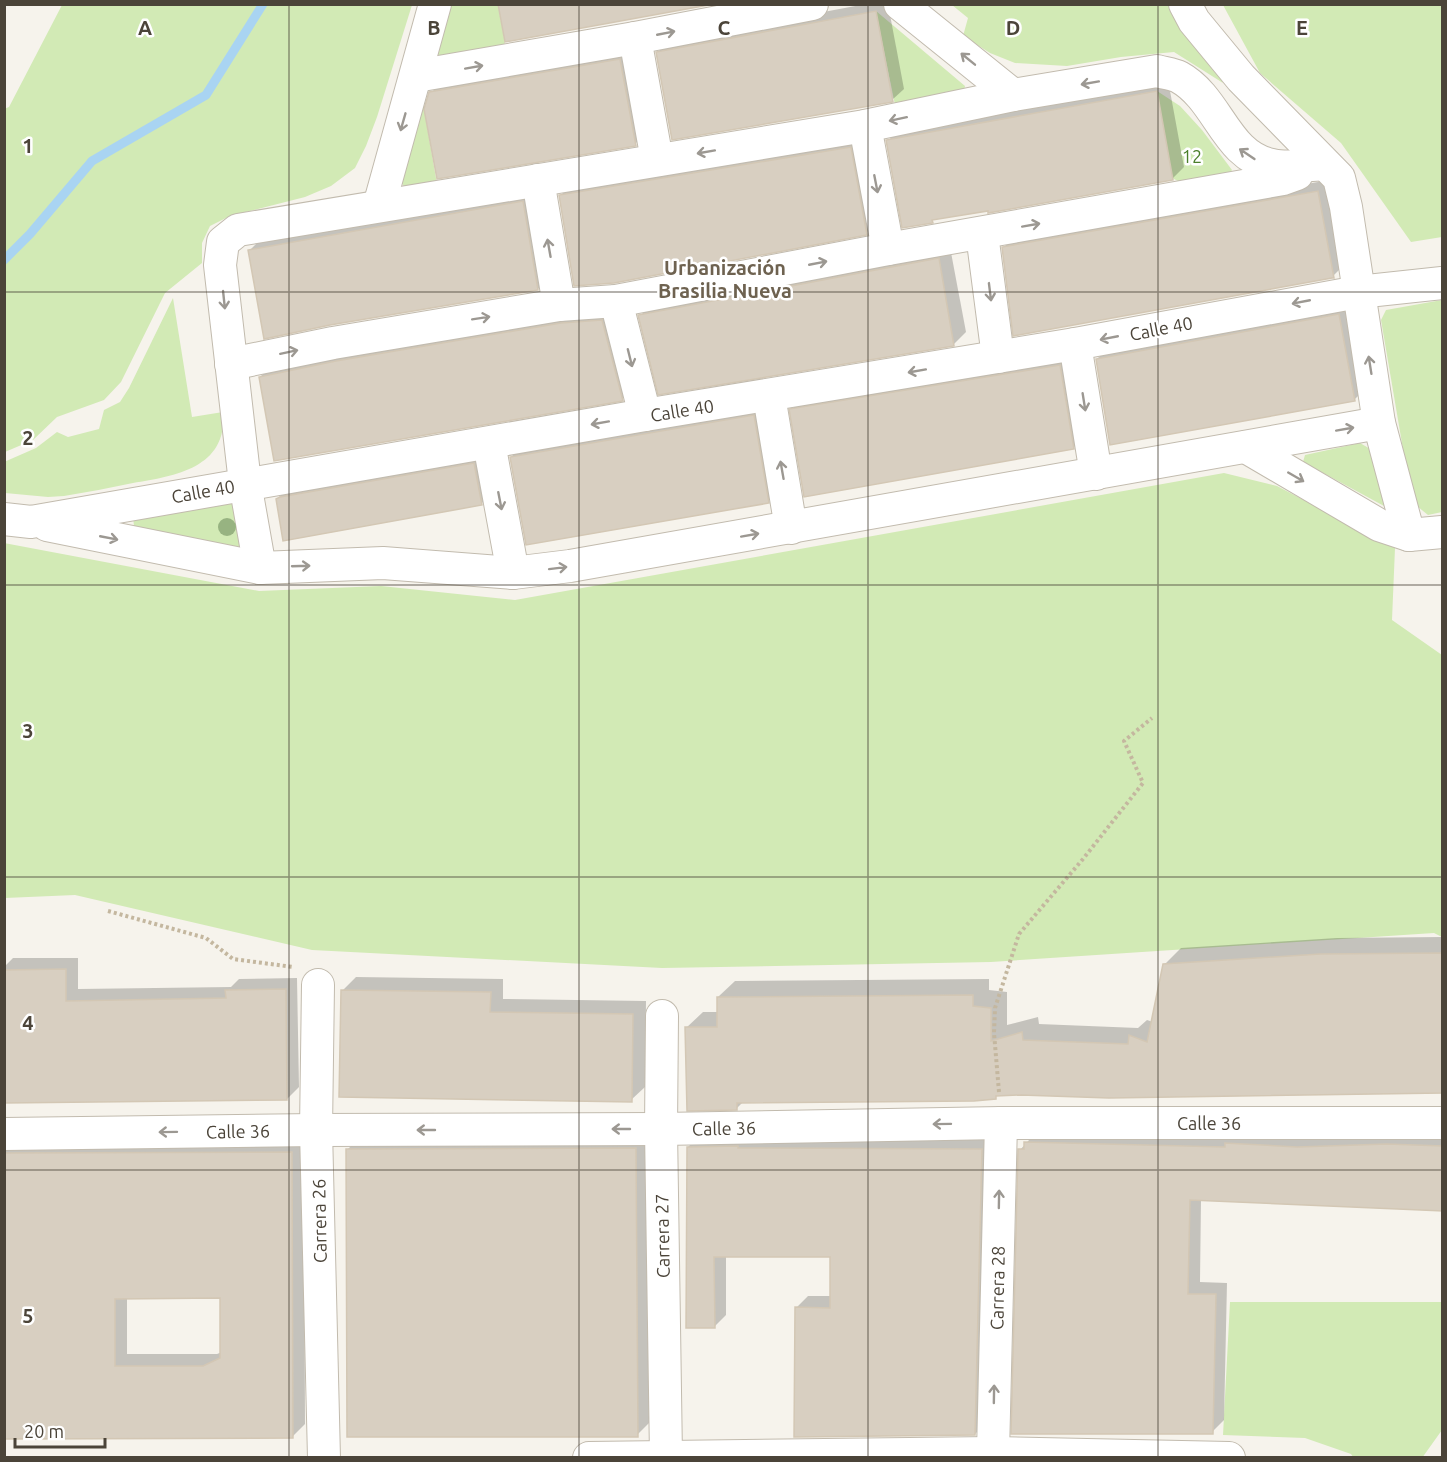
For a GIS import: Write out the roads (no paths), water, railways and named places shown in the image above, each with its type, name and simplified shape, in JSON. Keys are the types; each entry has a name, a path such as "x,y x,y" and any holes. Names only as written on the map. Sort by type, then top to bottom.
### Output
{"street":[{"path":"380,206 435,4"},
{"path":"416,76 812,4"},
{"path":"900,4 1013,95"},
{"path":"1185,4 1194,21 1241,78 1339,178 1346,207 1379,423 1409,535"},
{"path":"635,38 657,160"},
{"path":"260,568 245,483 220,265 223,242 238,230 865,126 1013,95 1157,71 1179,77 1202,96 1237,146 1253,158 1273,166 1324,164"},
{"path":"865,126 888,249"},
{"path":"231,364 333,343 559,305 616,301 888,249 1283,179 1324,164"},
{"path":"537,180 559,305"},
{"path":"982,234 998,357"},
{"name":"Calle 40","path":"18,520 245,483 265,482 645,415 1075,344 1358,292 1443,284"},
{"path":"616,301 645,415"},
{"path":"1075,344 1096,474"},
{"path":"769,396 791,528"},
{"path":"18,520 260,568 383,562 513,573 570,566 791,528 1379,423"},
{"path":"489,443 513,573"},
{"path":"1246,447 1379,525 1409,535 1443,532"},
{"name":"Carrera 26","path":"318,985 316,1130 324,1458"},
{"name":"Carrera 27","path":"662,1017 661,1129 666,1456"},
{"name":"Calle 36","path":"4,1134 661,1129 1001,1123 1443,1123"},
{"name":"Carrera 28","path":"993,1453 1001,1123"},
{"path":"589,1458 993,1453 1228,1458"}],"waterway":[{"path":"4,260 30,234 92,161 206,95 263,4"}],"district":[{"name":"Urbanización Brasilia Nueva","path":"725,278"}],"park label":[{"name":"12","path":"1192,156"}]}
